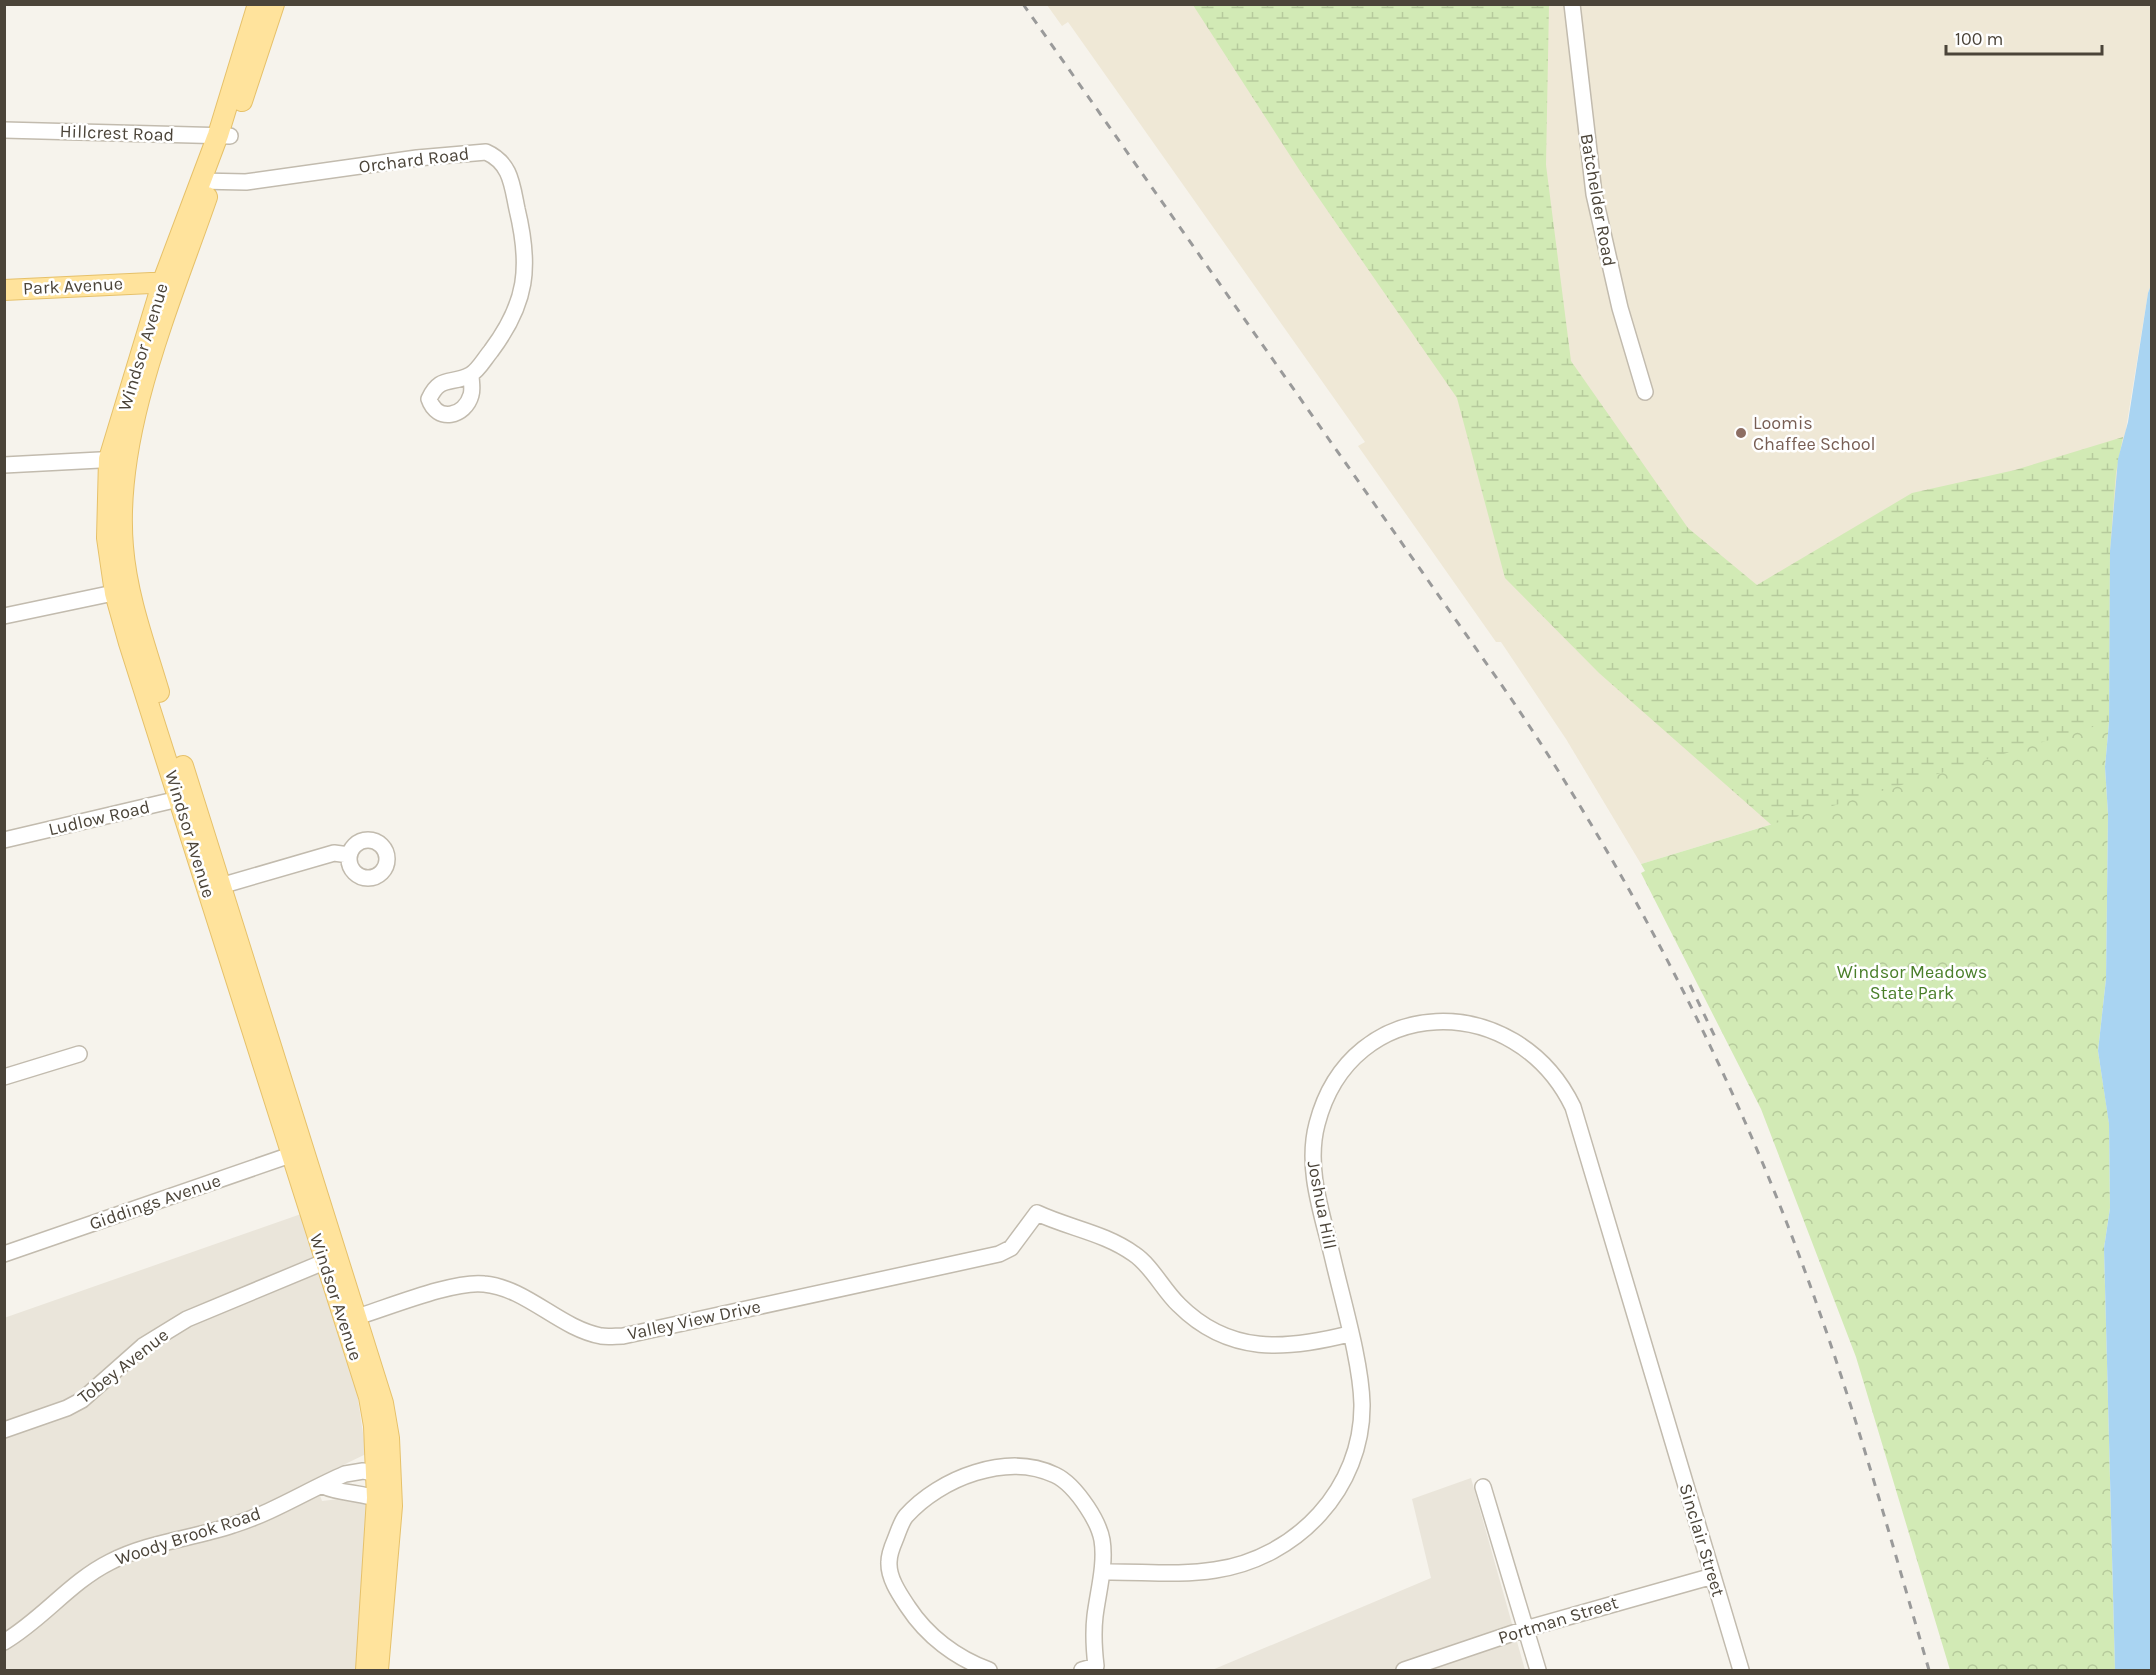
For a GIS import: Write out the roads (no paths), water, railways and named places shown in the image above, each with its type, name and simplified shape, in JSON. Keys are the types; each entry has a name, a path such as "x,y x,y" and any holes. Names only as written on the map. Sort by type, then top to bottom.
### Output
{"main road":[{"name":"Windsor Avenue","path":"224,136 258,4"},
{"name":"Windsor Avenue","path":"274,4 170,282 154,354 117,459 122,489 122,591 350,1319 383,1403 389,1438 384,1475 378,1671"},
{"name":"Park Avenue","path":"4,290 170,282"},
{"name":"Windsor Avenue","path":"366,1671 384,1502"}],"street":[{"name":"Batchelder Road","path":"1572,4 1593,184 1620,308 1644,392"},
{"name":"Hillcrest Road","path":"4,129 224,136"},
{"name":"Orchard Road","path":"206,181 246,182 417,158 486,152 493,155 509,173 526,251 524,276 509,326 471,375"},
{"path":"4,465 117,459"},
{"path":"4,616 122,591"},
{"name":"Ludlow Road","path":"4,840 186,797"},
{"path":"214,888 334,853 350,855"},
{"name":"Joshua Hill","path":"1102,1572 1215,1570 1263,1557 1301,1533 1333,1498 1344,1479 1360,1438 1361,1384 1319,1205 1312,1156 1313,1140 1324,1103 1350,1061 1390,1034 1436,1022 1483,1026 1519,1042 1543,1062 1564,1089 1573,1107 1663,1410"},
{"path":"4,1077 79,1054"},
{"name":"Giddings Avenue","path":"4,1254 298,1152"},
{"name":"Valley View Drive","path":"350,1319 449,1289 483,1283 500,1287 583,1330 602,1336 623,1336 999,1254 1011,1248 1037,1213 1064,1226 1121,1245 1137,1256 1179,1306 1210,1330 1220,1334 1239,1341 1272,1347 1307,1344 1349,1334"},
{"name":"Tobey Avenue","path":"4,1430 67,1408 82,1400 142,1346 180,1322 332,1259"},
{"name":"Sinclair Street","path":"1663,1410 1741,1671"},
{"path":"989,1671 957,1655 938,1641 918,1621 894,1585 888,1563 905,1517 928,1497 958,1479 997,1468 1028,1467 1056,1475 1078,1494 1093,1516 1102,1539 1102,1572 1093,1641 1092,1669"},
{"name":"Woody Brook Road","path":"4,1642 25,1630 84,1578 110,1562 144,1548 236,1525 345,1474 363,1471 384,1475"},
{"path":"322,1486 332,1491 366,1493 384,1502"},
{"path":"1483,1487 1538,1671"},
{"name":"Portman Street","path":"1404,1671 1525,1629 1713,1576"}],"water":[{"path":"2151,285 2152,1670 2115,1670 2104,1248 2110,1208 2109,1124 2098,1051 2106,979 2108,814 2105,767 2109,722 2110,551 2118,459 2128,422"}],"railway":[{"path":"1023,4 1510,697 1557,768 1643,915 1720,1066 1787,1222 1847,1393 1929,1670"},
{"path":"1690,985 1716,1039"}],"place":[{"name":"Loomis Chaffee School","path":"1741,433"}],"park label":[{"name":"Windsor Meadows State Park","path":"1912,982"}]}
